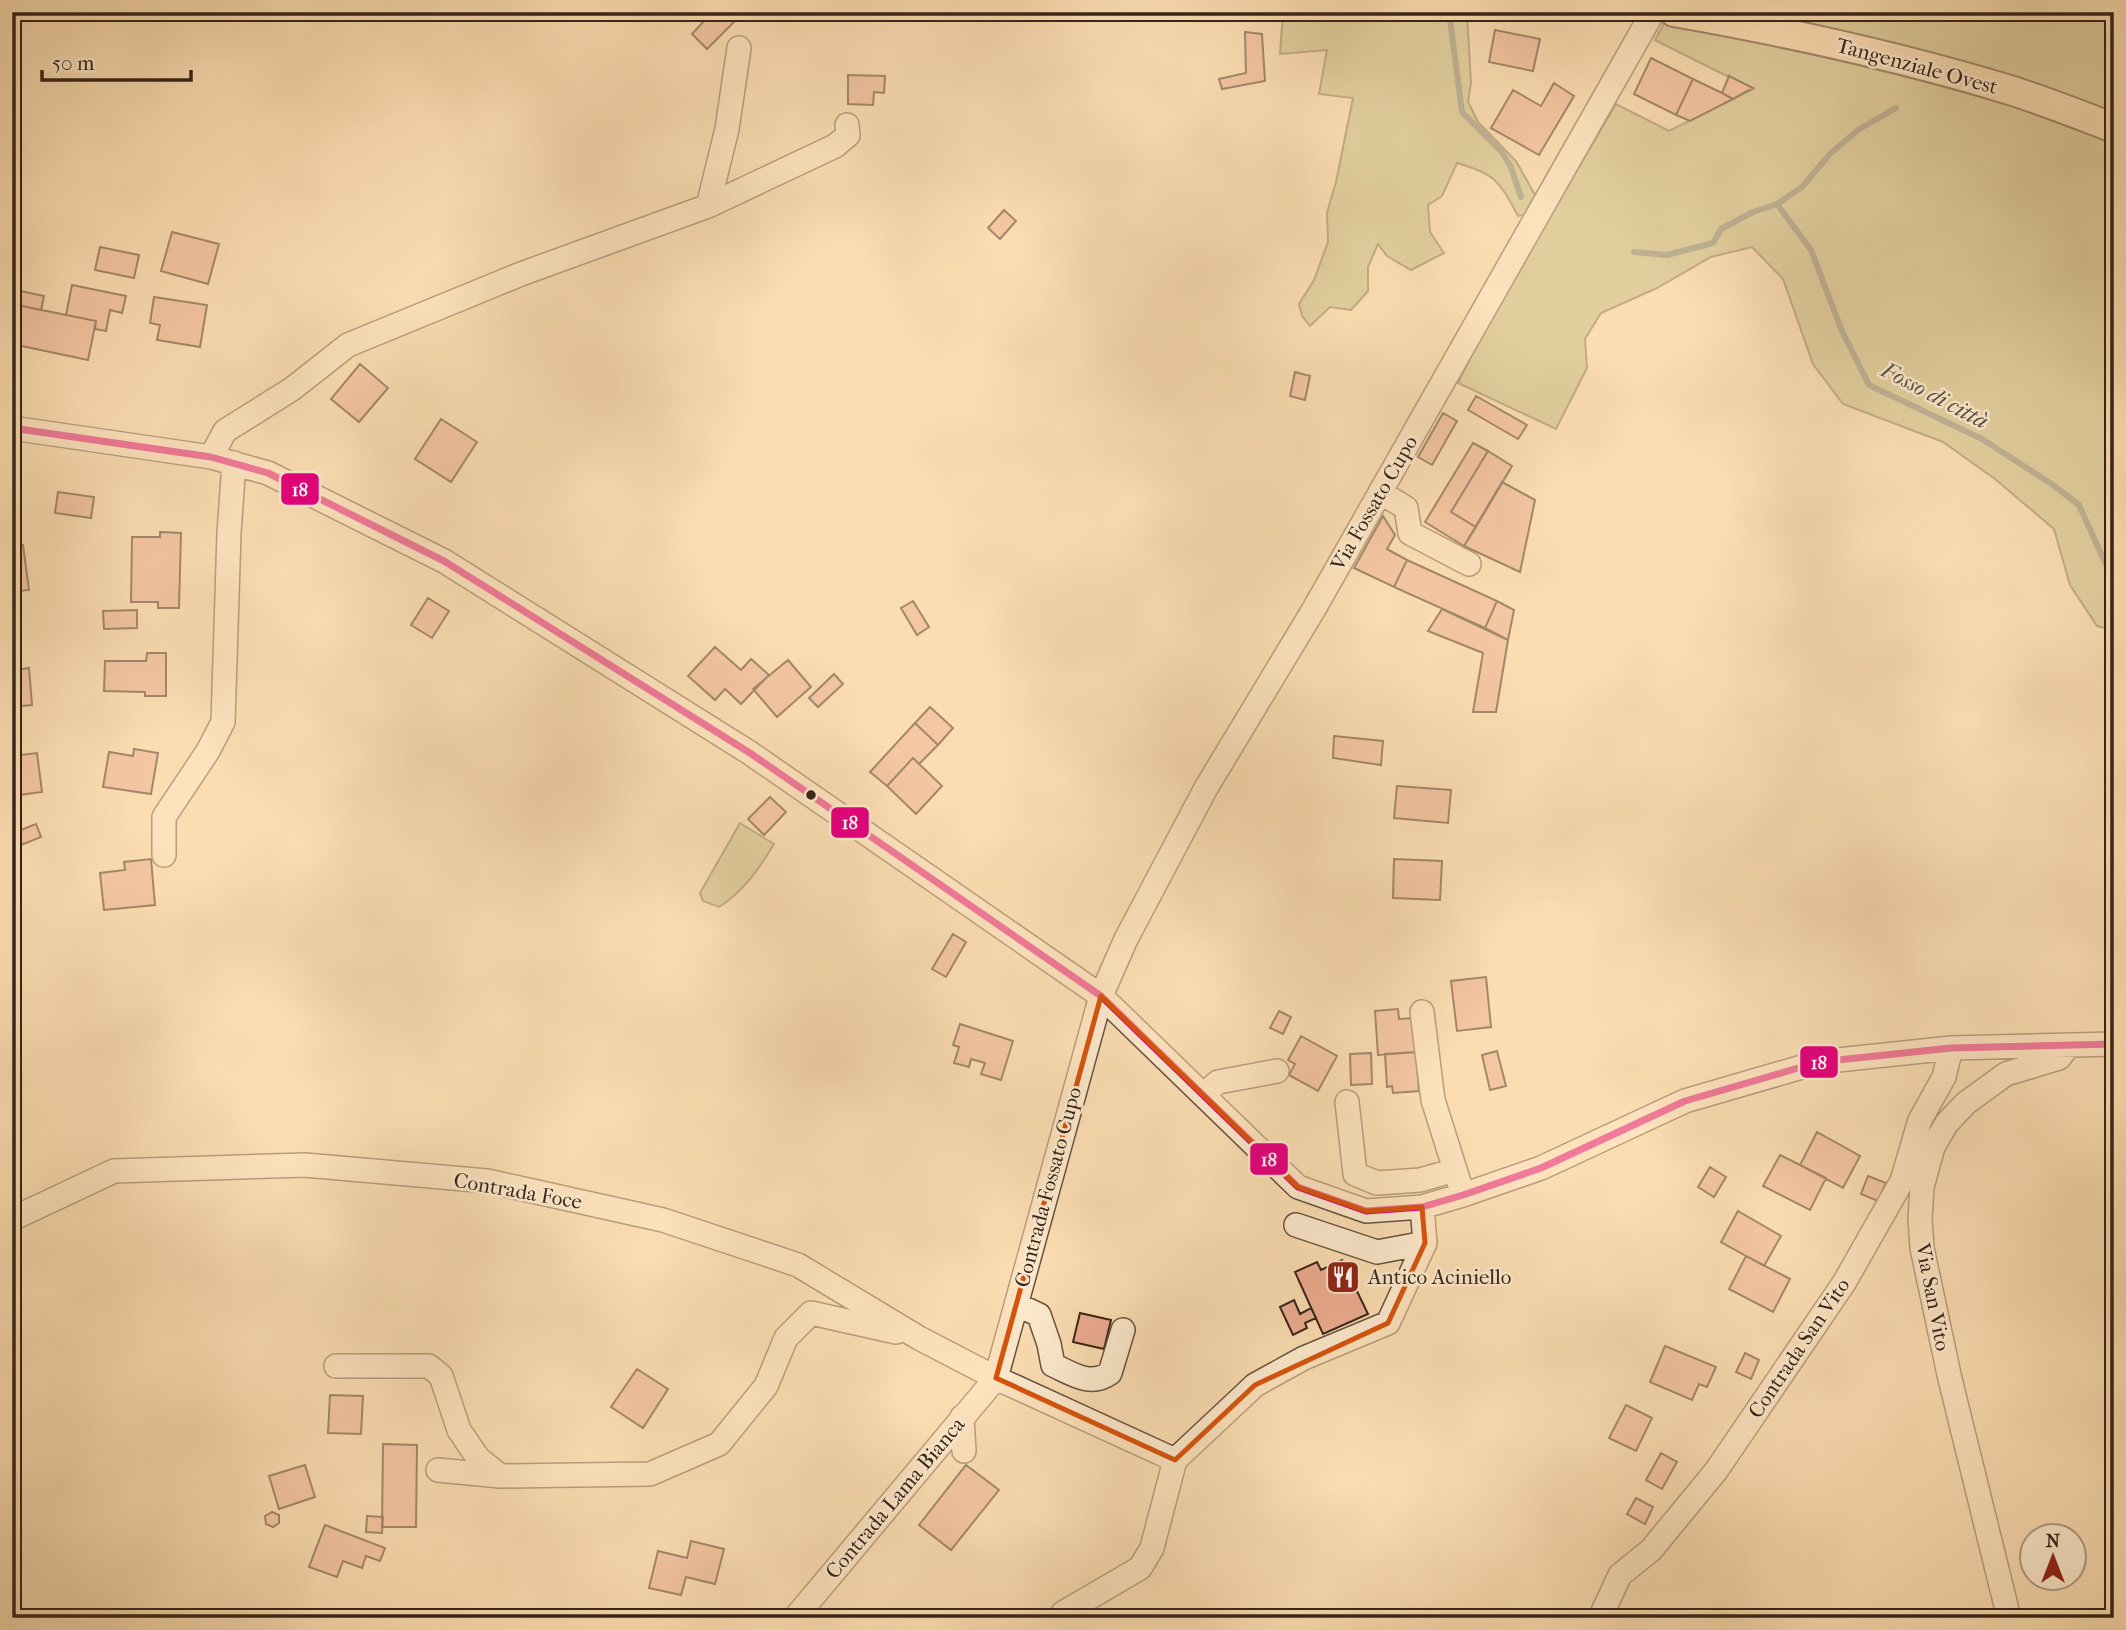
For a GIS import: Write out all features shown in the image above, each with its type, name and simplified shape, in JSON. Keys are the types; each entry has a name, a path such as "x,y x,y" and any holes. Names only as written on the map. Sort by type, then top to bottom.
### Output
{"main road":[{"name":"Tangenziale Ovest","path":"1674,12 1892,57 2015,92 2114,128"}],"street":[{"name":"Via Fossato Cupo","path":"1101,996 1126,939 1206,788 1314,609 1653,12"},
{"path":"708,206 727,129 739,48"},
{"path":"211,457 225,431 292,388 348,345 521,274 708,206 835,146 848,135 847,125"},
{"path":"12,428 211,457 268,473 444,561 750,753 1101,996 1298,1188 1366,1211 1422,1208 1463,1195 1541,1168 1685,1101 1819,1062 1951,1048 2114,1044"},
{"path":"163,855 163,817 208,751 223,722 234,463"},
{"path":"1380,492 1406,508 1410,533 1469,564"},
{"name":"Contrada Fossato Cupo","path":"996,1378 1101,996"},
{"path":"1422,1012 1433,1100 1463,1195"},
{"name":"Via San Vito","path":"2009,1618 1950,1379 1922,1248 1922,1188 1933,1147 1947,1123 1966,1103 2006,1074 2059,1058 2069,1045"},
{"name":"Contrada San Vito","path":"1600,1618 1620,1575 1651,1550 1716,1471 1844,1283 1902,1181 1920,1120 1944,1077 1951,1048"},
{"path":"1203,1095 1218,1082 1277,1071"},
{"path":"1347,1102 1355,1174 1377,1183 1420,1180 1455,1170"},
{"name":"Contrada Foce","path":"12,1219 114,1171 305,1165 486,1181 663,1220 798,1265 919,1338 996,1378 1175,1460"},
{"path":"1060,1618 1063,1613 1140,1568 1152,1548 1175,1460 1255,1385 1304,1357 1388,1323 1425,1243 1422,1208"},
{"path":"1296,1225 1377,1252 1425,1243"},
{"path":"1016,1304 1039,1315 1054,1366 1088,1381 1101,1380 1110,1373 1123,1330"},
{"path":"438,1470 500,1476 650,1474 719,1444 766,1386 786,1338 811,1313 919,1338"},
{"path":"336,1366 429,1366 441,1376 459,1430 478,1458 500,1476"},
{"name":"Contrada Lama Bianca","path":"795,1618 996,1378"},
{"path":"962,1417 964,1451"}],"highlighted area":[{"path":"1101,996 1298,1187 1366,1211 1422,1207 1425,1243 1388,1323 1255,1385 1175,1460 996,1378"}],"shaded area":[{"path":"1283,12 1467,12 1471,83 1468,102 1478,122 1516,161 1535,195 1530,214 1518,216 1495,180 1457,163 1442,196 1428,205 1430,232 1444,253 1411,270 1387,256 1378,244 1368,267 1368,291 1351,310 1330,307 1310,326 1302,316 1299,304 1314,280 1328,242 1327,213 1353,98 1319,94 1327,50 1280,54"},
{"path":"1670,12 2114,12 2114,630 2097,626 2070,585 2054,529 1995,479 1943,442 1843,404 1813,364 1783,279 1752,247 1711,257 1657,288 1601,313 1585,339 1587,368 1556,429 1458,383 1487,323 1616,104 1669,131 1753,89 1655,40"},
{"path":"740,823 774,844 750,879 719,907 703,901 700,893"}],"building":[{"path":"698,12 744,12 707,49 692,34 705,20"},
{"path":"1495,30 1540,39 1533,71 1489,62"},
{"path":"1245,32 1262,34 1265,81 1222,89 1219,79 1246,73"},
{"path":"1651,58 1693,79 1676,115 1634,94"},
{"path":"848,75 885,76 884,93 874,92 873,105 848,104"},
{"path":"1729,76 1753,88 1733,99 1722,93"},
{"path":"1693,79 1733,99 1690,121 1676,115"},
{"path":"1554,83 1574,96 1539,155 1491,128 1513,90 1541,106"},
{"path":"1004,210 1016,221 1000,239 988,228"},
{"path":"172,232 219,244 208,284 161,271"},
{"path":"100,247 139,255 134,278 95,270"},
{"path":"72,285 126,296 122,313 110,310 106,331 95,329 96,321 66,315"},
{"path":"20,291 44,296 41,310 17,305"},
{"path":"154,297 207,305 200,347 157,340 160,325 150,323"},
{"path":"17,305 96,321 88,360 12,344"},
{"path":"360,364 388,388 359,422 331,399"},
{"path":"1295,372 1310,376 1305,400 1290,396"},
{"path":"1476,396 1527,425 1518,439 1468,410"},
{"path":"1443,413 1457,421 1432,465 1418,457"},
{"path":"441,419 477,442 451,482 415,459"},
{"path":"1473,443 1488,451 1451,512 1476,527 1464,546 1425,522"},
{"path":"1488,451 1512,466 1476,527 1451,512"},
{"path":"1502,482 1535,500 1520,572 1464,546"},
{"path":"58,492 94,497 91,518 55,513"},
{"path":"1383,516 1395,535 1387,549 1407,560 1394,587 1354,568"},
{"path":"160,532 181,533 179,608 158,608 158,602 131,602 132,537 160,537"},
{"path":"23,545 29,590 12,592 12,546"},
{"path":"1407,560 1497,601 1485,628 1394,587"},
{"path":"428,598 449,611 432,638 411,625"},
{"path":"913,601 929,627 917,635 901,608"},
{"path":"1497,601 1514,610 1508,640 1485,628"},
{"path":"1442,609 1508,640 1496,712 1473,712 1483,653 1428,631"},
{"path":"137,610 137,628 104,629 103,611"},
{"path":"715,647 741,670 751,659 769,675 741,704 725,689 715,700 688,676"},
{"path":"147,653 166,653 166,696 145,696 145,692 104,691 105,661 146,661"},
{"path":"12,660 15,660 16,670 29,668 32,705 12,707"},
{"path":"788,660 811,687 777,717 753,689"},
{"path":"834,674 843,684 818,707 809,698"},
{"path":"930,707 953,728 938,745 915,723"},
{"path":"915,723 938,745 919,764 913,758 887,786 870,772"},
{"path":"1334,736 1383,741 1381,765 1333,758"},
{"path":"134,749 158,753 151,794 103,787 109,752 133,756"},
{"path":"37,753 42,792 12,796 12,761 21,760 20,755"},
{"path":"913,758 942,786 916,814 887,786"},
{"path":"1397,786 1451,790 1448,823 1394,818"},
{"path":"770,797 786,812 764,835 748,819"},
{"path":"12,822 16,832 36,824 41,837 21,845 17,836 12,838"},
{"path":"151,859 155,905 104,910 100,873 125,870 124,862"},
{"path":"1394,859 1442,861 1440,900 1393,898"},
{"path":"953,934 966,942 946,977 932,969"},
{"path":"1486,977 1491,1027 1457,1031 1451,981"},
{"path":"1398,1009 1399,1019 1413,1018 1416,1052 1378,1055 1375,1011"},
{"path":"1279,1011 1291,1017 1283,1034 1270,1028"},
{"path":"960,1024 1013,1041 1001,1080 981,1074 985,1063 971,1059 969,1067 954,1063 959,1047 953,1045"},
{"path":"1301,1036 1337,1056 1318,1091 1289,1075 1295,1064 1288,1060"},
{"path":"1497,1051 1506,1086 1490,1090 1482,1055"},
{"path":"1416,1052 1419,1091 1393,1093 1392,1086 1387,1087 1385,1054"},
{"path":"1371,1053 1372,1084 1351,1085 1350,1054"},
{"path":"1817,1132 1860,1156 1843,1188 1800,1165"},
{"path":"1780,1155 1826,1178 1810,1210 1763,1186"},
{"path":"1710,1167 1726,1177 1714,1197 1698,1187"},
{"path":"1868,1176 1886,1183 1878,1201 1861,1194"},
{"path":"1738,1211 1781,1236 1764,1266 1721,1242"},
{"path":"1746,1256 1790,1279 1773,1312 1729,1289"},
{"path":"1342,1260 1368,1314 1323,1334 1295,1272 1317,1262 1321,1270"},
{"path":"1294,1300 1300,1314 1311,1308 1316,1318 1305,1323 1307,1328 1293,1335 1280,1307"},
{"path":"1080,1313 1111,1320 1104,1349 1073,1342"},
{"path":"1665,1346 1716,1367 1707,1387 1699,1384 1692,1400 1650,1382"},
{"path":"1745,1353 1759,1360 1751,1379 1736,1372"},
{"path":"637,1369 668,1389 643,1428 611,1407"},
{"path":"330,1395 363,1396 361,1434 328,1433"},
{"path":"1626,1405 1652,1418 1636,1451 1609,1438"},
{"path":"383,1444 417,1445 416,1527 382,1527"},
{"path":"1661,1453 1677,1462 1662,1489 1646,1480"},
{"path":"305,1465 315,1497 279,1509 269,1476"},
{"path":"966,1465 999,1490 951,1550 919,1525"},
{"path":"1636,1498 1653,1507 1645,1524 1627,1514"},
{"path":"272,1512 279,1515 279,1523 273,1527 266,1524 265,1516"},
{"path":"367,1516 383,1517 382,1533 366,1532"},
{"path":"325,1525 385,1548 380,1561 366,1556 362,1568 343,1561 337,1577 309,1567"},
{"path":"691,1541 724,1549 715,1584 686,1577 681,1595 649,1588 658,1551 687,1558"}],"waterway":[{"path":"1449,12 1462,112 1501,151 1511,167 1521,197"},
{"name":"Fosso di città","path":"1634,252 1667,255 1713,243 1721,229 1753,212 1777,204 1802,187 1830,154 1858,130 1896,108"},
{"name":"Fosso di città","path":"1777,204 1811,250 1842,331 1869,385 1982,439 2079,505 2114,582"}],"transit line":[{"name":"18","path":"12,428 211,457 268,473 444,561 750,753 1101,996 1298,1187 1366,1211 1422,1207 1463,1195 1541,1168 1685,1101 1819,1062 1951,1048 2114,1044"}],"place":[{"name":"Antico Aciniello","path":"1343,1277"}]}
